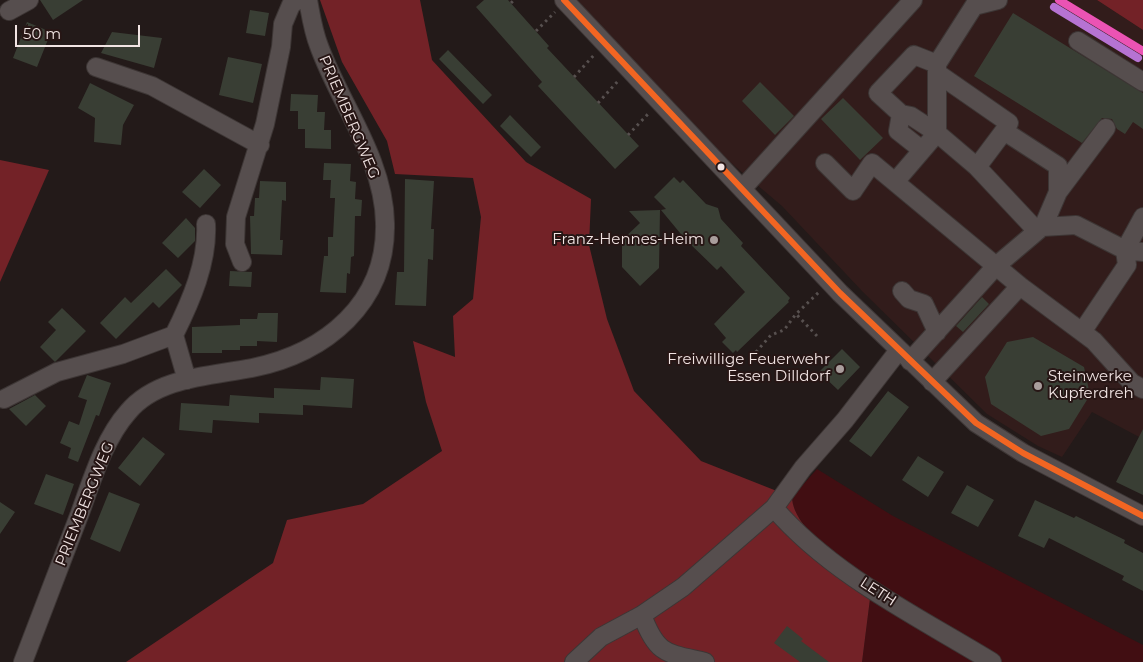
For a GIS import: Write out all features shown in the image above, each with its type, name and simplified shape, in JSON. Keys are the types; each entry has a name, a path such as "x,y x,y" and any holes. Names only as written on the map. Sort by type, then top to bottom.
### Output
{"street":[{"path":"9,11 29,0"},
{"path":"242,262 235,248 235,223 260,145 281,47 283,24 291,5 297,0"},
{"name":"PRIEMBERGWEG","path":"23,662 87,493 119,424 128,411 156,391 187,380 255,367 315,343 343,326 356,312 375,280 381,262 385,221 375,173 318,46 308,0"},
{"path":"742,189 913,0"},
{"path":"895,182 937,132 937,68 974,6 998,0"},
{"path":"565,1 830,282 976,424 1007,443 1143,516"},
{"path":"1078,41 1143,82"},
{"path":"977,167 1009,123 937,68 914,54 878,93 901,114 911,116 937,132 977,167 1040,229"},
{"path":"96,67 152,86 260,145"},
{"path":"901,114 898,130 922,150"},
{"path":"574,662 601,637 642,616 683,587 777,505 803,468 905,355 937,332 996,266 1040,229 1058,192 1106,128"},
{"path":"1004,131 1058,166 1058,192"},
{"path":"825,163 853,191 872,163 1020,286 1094,340 1132,383 1143,389"},
{"path":"1082,332 1127,265 1125,250 1143,218"},
{"path":"187,380 174,334 191,299 199,272 206,246 206,224"},
{"path":"1040,229 1076,224 1125,250 1143,252"},
{"path":"932,382 1020,286"},
{"path":"902,291 909,299 924,304 937,332"},
{"path":"4,399 57,372 123,354 174,334"},
{"name":"LETH","path":"777,505 806,542 842,569 874,591 992,662"},
{"path":"642,616 654,642 662,650 705,662"}],"path":[{"path":"536,31 565,1"},
{"path":"574,77 605,44"},
{"path":"598,103 630,69"},
{"path":"628,135 660,101"},
{"path":"756,352 771,335 784,330 796,314 830,282"},
{"path":"796,314 817,336"}],"shaded area":[{"path":"320,0 420,0 432,60 526,162 591,199 589,245 607,319 634,391 701,461 792,497 795,509 811,534 872,583 862,662 126,662 273,563 287,520 363,504 442,451 426,402 413,341 455,357 453,316 473,299 481,217 473,178 395,174 387,141 342,62"},
{"path":"573,0 1097,0 1143,30 1143,439 1092,412 1062,457 1038,446 987,414 862,291 782,206 724,157"},
{"path":"1097,0 1143,0 1143,30"},
{"path":"0,160 49,170 0,282"},
{"path":"817,469 893,516 1143,645 1143,662 862,662 872,583 836,556 811,533 795,509 792,497"}],"building":[{"path":"40,0 83,0 53,20"},
{"path":"484,0 508,0 549,46 547,48 639,146 615,169 538,86 542,82 476,7"},
{"path":"250,10 269,13 265,36 246,33"},
{"path":"1013,13 1143,93 1143,129 1133,122 1125,134 1117,129 1112,119 1102,118 1082,143 974,76"},
{"path":"27,22 51,32 37,67 13,58"},
{"path":"112,32 162,38 154,68 101,53"},
{"path":"448,50 492,95 483,104 439,59"},
{"path":"228,57 262,64 253,103 219,95"},
{"path":"760,82 794,116 775,135 742,101"},
{"path":"90,83 134,105 123,125 121,145 94,142 95,118 78,108"},
{"path":"291,94 318,95 317,112 325,112 324,130 331,130 331,149 305,148 305,129 298,129 298,111 290,111"},
{"path":"843,98 883,138 860,160 821,119"},
{"path":"510,115 541,147 531,157 500,126"},
{"path":"324,163 351,164 350,181 356,182 355,199 362,200 361,216 355,216 354,256 351,257 350,274 347,273 346,293 320,292 324,256 328,256 328,237 333,237 335,198 330,198 331,180 323,180"},
{"path":"204,169 221,185 200,208 182,192"},
{"name":"Franz-Hennes-Heim","path":"674,177 680,183 683,180 706,204 718,208 721,219 743,243 741,246 790,298 789,302 737,352 736,350 733,353 722,342 726,338 714,324 745,292 721,266 717,270 685,239 661,210 666,209 654,197"},
{"path":"405,179 434,181 431,229 434,229 433,260 428,259 426,306 395,305 397,272 404,272"},
{"path":"260,181 286,182 286,201 282,200 280,240 283,240 282,255 251,254 250,216 254,216 255,198 259,198"},
{"path":"660,210 659,268 640,286 622,267 622,240 640,223 629,211"},
{"path":"186,218 195,228 195,241 178,258 162,243"},
{"path":"166,269 182,285 159,308 153,302 116,339 100,323 125,297 131,303"},
{"path":"230,271 252,272 251,287 229,286"},
{"path":"982,297 989,304 963,332 956,326"},
{"path":"62,308 86,331 55,362 40,347 56,330 48,322"},
{"path":"258,313 278,313 277,342 257,341 257,346 240,346 240,350 222,350 222,353 192,353 192,327 240,325 240,319 257,319"},
{"name":"Steinwerke Kupferdreh","path":"1033,337 1084,367 1090,395 1069,429 1041,436 991,404 985,377 1007,342"},
{"name":"Freiwillige Feuerwehr Essen Dilldorf","path":"842,349 860,367 838,390 819,372"},
{"path":"87,375 111,383 99,416 96,415 78,462 68,458 71,448 60,443 69,421 79,425 87,400 78,397"},
{"path":"321,377 354,379 352,408 303,405 303,415 259,413 259,423 213,420 212,433 179,430 181,403 229,406 230,395 274,398 274,388 320,390"},
{"path":"888,391 909,407 871,457 849,441"},
{"path":"35,395 46,406 26,426 9,409"},
{"path":"1143,429 1143,495 1116,482"},
{"path":"143,437 165,454 140,486 118,468"},
{"path":"918,456 944,472 928,497 902,480"},
{"path":"46,474 74,484 63,515 34,504"},
{"path":"967,485 994,500 978,527 951,513"},
{"path":"109,492 140,504 120,552 90,539"},
{"path":"1035,500 1074,518 1076,516 1125,540 1124,543 1143,553 1143,591 1122,580 1124,576 1049,538 1044,548 1018,536"},
{"path":"0,502 15,512 0,534"},
{"path":"787,626 803,639 801,641 829,662 800,662 774,643"}],"transit line":[{"path":"564,0 840,293 976,423 1023,453 1143,516"},
{"path":"1059,0 1143,51"},
{"path":"1054,7 1138,58"}],"place":[{"name":"Franz-Hennes-Heim","path":"714,240"},
{"name":"Freiwillige Feuerwehr Essen Dilldorf","path":"840,369"},
{"name":"Steinwerke Kupferdreh","path":"1038,386"}]}
